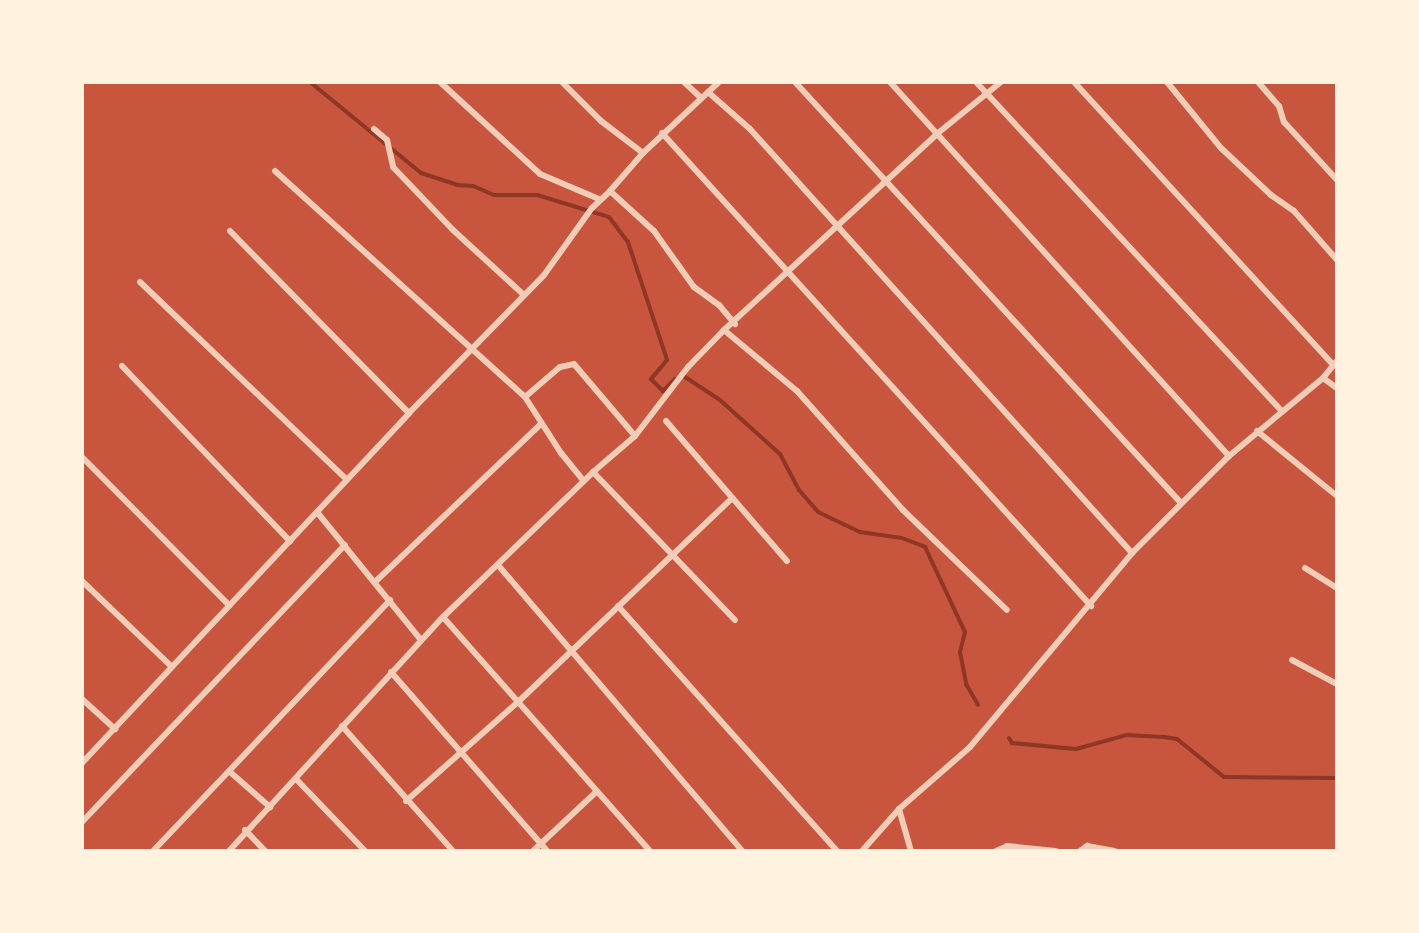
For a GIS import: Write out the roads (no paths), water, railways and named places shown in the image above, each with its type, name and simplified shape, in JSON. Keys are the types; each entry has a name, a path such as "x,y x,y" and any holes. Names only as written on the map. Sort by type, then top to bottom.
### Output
{"street":[{"path":"440,82 490,133 540,174 599,199"},
{"path":"562,82 601,121 643,153"},
{"path":"684,82 701,98"},
{"path":"82,763 409,413 544,275 599,199 610,191 662,133 719,82"},
{"path":"795,82 1181,503"},
{"path":"890,82 1229,456"},
{"path":"976,82 1281,410"},
{"path":"229,851 443,617 593,472 635,436 688,367 724,330 735,324 938,133 1001,82"},
{"path":"862,851 899,809 970,747 1091,606 1132,553 1229,456 1323,378 1335,363 1074,82"},
{"path":"1167,82 1221,148 1271,195 1294,211 1337,260"},
{"path":"1258,82 1279,106 1284,122 1337,180"},
{"path":"708,92 750,129 1132,553"},
{"path":"374,129 387,140 393,167 453,230 524,295"},
{"path":"662,133 1091,606"},
{"path":"275,171 525,397 541,424 584,481"},
{"path":"610,191 654,231 694,287 719,305 735,324"},
{"path":"230,231 409,413"},
{"path":"140,282 347,480"},
{"path":"724,330 797,391 903,510 1007,610"},
{"path":"525,397 560,367 574,364 635,436"},
{"path":"122,366 290,541"},
{"path":"1323,378 1337,388"},
{"path":"666,421 787,561"},
{"path":"376,581 541,424"},
{"path":"1257,431 1337,496"},
{"path":"82,457 229,605"},
{"path":"593,472 735,620"},
{"path":"406,801 574,651 732,498"},
{"path":"317,512 421,640"},
{"path":"82,822 345,545"},
{"path":"498,565 742,851"},
{"path":"1305,568 1337,588"},
{"path":"82,581 172,667"},
{"path":"153,851 390,600"},
{"path":"618,606 837,851"},
{"path":"443,617 650,851"},
{"path":"1292,660 1337,684"},
{"path":"391,672 458,753 547,851"},
{"path":"82,699 115,729"},
{"path":"342,726 453,851"},
{"path":"229,771 270,807"},
{"path":"297,780 365,851"},
{"path":"533,851 596,792"},
{"path":"899,809 911,851"},
{"path":"245,830 265,851"},
{"path":"996,851 1007,846 1056,851"},
{"path":"1080,851 1087,846 1115,851"}],"waterway":[{"path":"310,82 421,173 457,185 473,186 494,195 537,195 609,217 628,242 667,360 651,379 663,391 675,379"},
{"path":"682,375 720,400 780,454 799,490 818,512 860,532 902,538 925,547 965,632 960,652 966,684 978,705"},
{"path":"1009,738 1012,743 1076,749 1127,735 1164,737 1177,739 1224,777 1337,778"}]}
